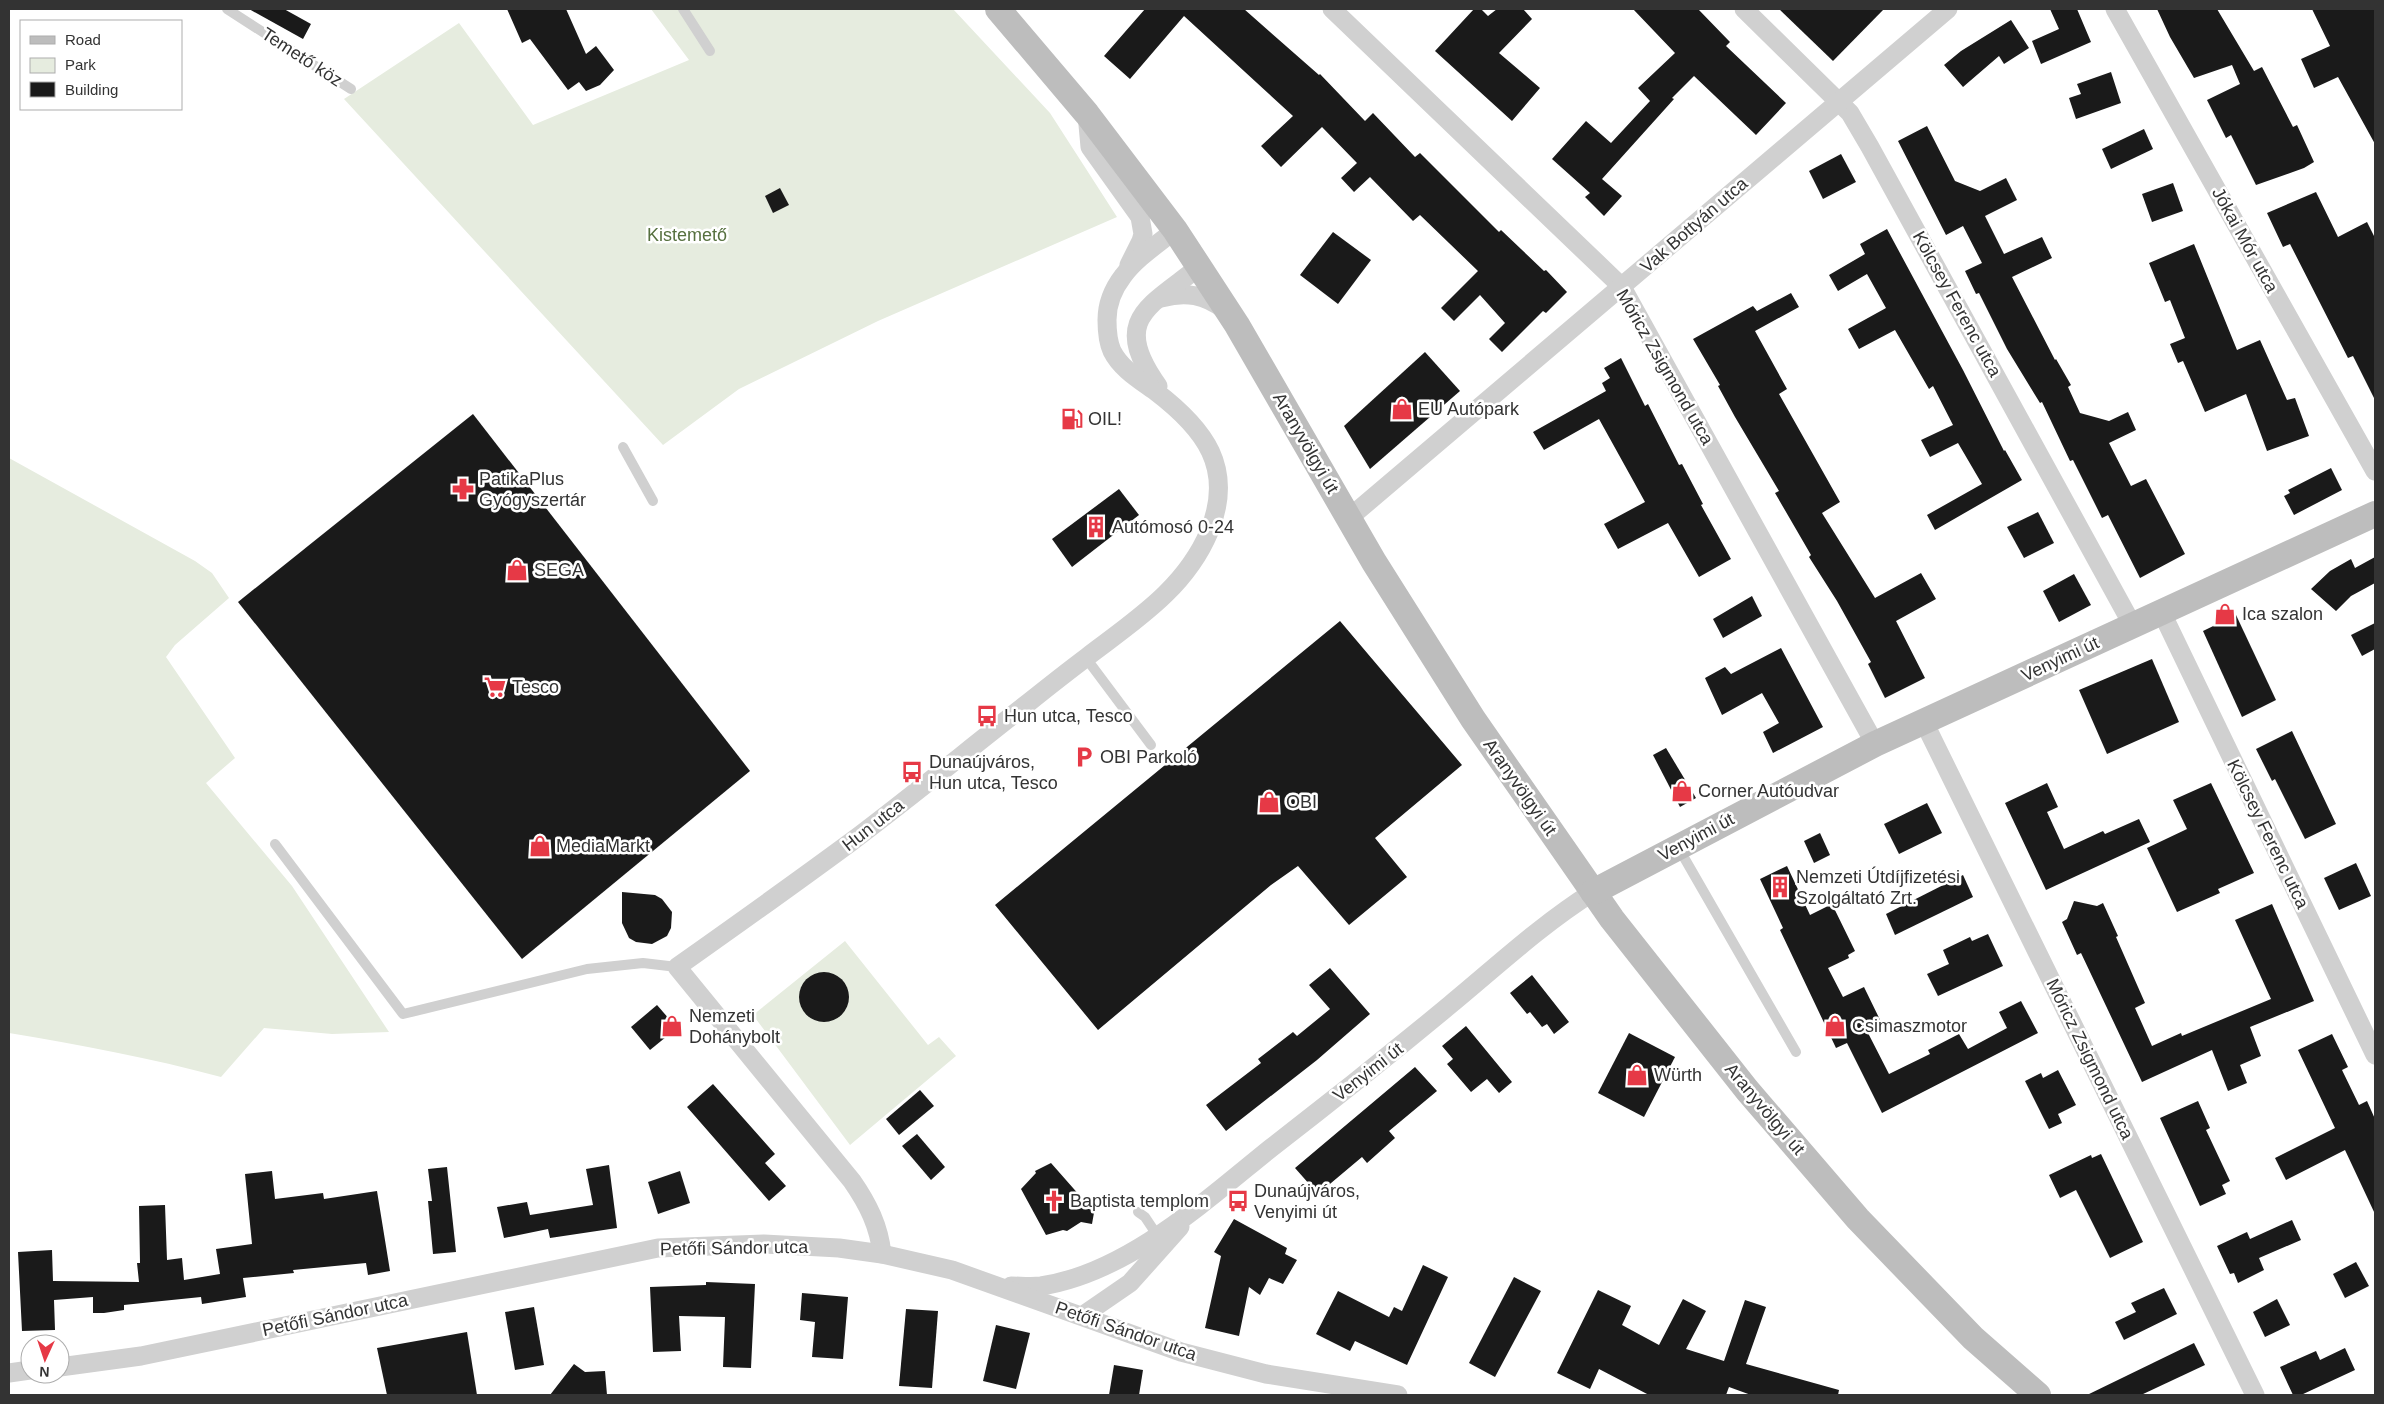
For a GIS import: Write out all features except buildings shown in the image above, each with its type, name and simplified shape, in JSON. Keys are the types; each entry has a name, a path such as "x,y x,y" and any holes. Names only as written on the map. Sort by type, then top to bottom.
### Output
{"street":[{"name":"Aranyvölgyi út","path":"998,9 1086,114 1175,230 1200,266 1349,518 1473,719 1593,892 1747,1090 1858,1218 1973,1338 2038,1395"},
{"name":"Móricz Zsigmond utca","path":"1332,9 1622,287 1875,744"},
{"name":"Kölcsey Ferenc utca","path":"1744,9 1850,113 2133,626"},
{"name":"Vak Bottyán utca","path":"1349,518 1948,9"},
{"name":"Jókai Mór utca","path":"2115,9 2375,471"},
{"path":"1086,114 1090,147 1140,216 1143,234 1124,274"},
{"name":"Hun utca","path":"677,967 852,841 1138,619 1162,599 1182,577 1208,532 1215,513 1219,475 1214,459 1200,432 1169,401 1119,362 1108,340 1108,305 1124,274 1175,230"},
{"name":"Hun utca","path":"1169,401 1144,367 1135,341 1138,321 1145,311 1200,266"},
{"path":"1161,298 1177,294 1192,294 1216,303 1230,314"},
{"name":"Venyimi út","path":"993,1286 1039,1286 1069,1280 1121,1258 1191,1214 1398,1048 1548,924 1593,892 1875,744 2375,514"},
{"name":"Kölcsey Ferenc utca","path":"2162,613 2375,1054"},
{"name":"Móricz Zsigmond utca","path":"1924,722 2255,1395"},
{"path":"677,967 852,1180 866,1202 875,1222 882,1254"},
{"name":"Venyimi út","path":"1082,1316 1130,1283 1191,1214"},
{"name":"Petőfi Sándor utca","path":"70,1366 141,1356 658,1248 764,1244 839,1248 882,1254 952,1270 1181,1352 1266,1374 1398,1395"}],"lane":[{"name":"Temető köz","path":"227,9 351,88"},
{"path":"683,9 710,51"},
{"path":"623,447 653,501"},
{"path":"1086,658 1151,745"},
{"path":"275,844 404,1014 587,969 643,963 677,967"},
{"path":"1678,846 1796,1052"},
{"path":"1138,1212 1145,1217 1157,1234"}],"green space":[{"name":"Kistemető","path":"651,9 953,9 1050,113 1117,217 878,321 739,389 663,445 344,99 459,23 533,125 689,60"},
{"path":"9,458 195,561 212,573 229,598 175,645 166,657 235,758 206,783 292,886 389,1032 332,1034 264,1028 221,1077 116,1052 9,1033"},
{"path":"845,941 928,1045 939,1037 956,1056 850,1145 753,1015"}],"place":[{"name":"EU Autópark","path":"1402,409"},
{"name":"OIL!","path":"1072,419"},
{"name":"PatikaPlus Gyógyszertár","path":"463,489"},
{"name":"Autómosó 0-24","path":"1096,527"},
{"name":"SEGA","path":"517,570"},
{"name":"Ica szalon","path":"2225,614"},
{"name":"Tesco","path":"495,687"},
{"name":"Hun utca, Tesco","path":"987,716"},
{"name":"OBI Parkoló","path":"1084,757"},
{"name":"Dunaújváros, Hun utca, Tesco","path":"912,772"},
{"name":"Corner Autóudvar","path":"1682,791"},
{"name":"OBI","path":"1269,802"},
{"name":"MediaMarkt","path":"540,846"},
{"name":"Nemzeti Útdíjfizetési Szolgáltató Zrt.","path":"1780,887"},
{"name":"Nemzeti Dohánybolt","path":"672,1026"},
{"name":"Csimaszmotor","path":"1835,1026"},
{"name":"Würth","path":"1637,1075"},
{"name":"Baptista templom","path":"1054,1201"},
{"name":"Dunaújváros, Venyimi út","path":"1238,1201"}]}
